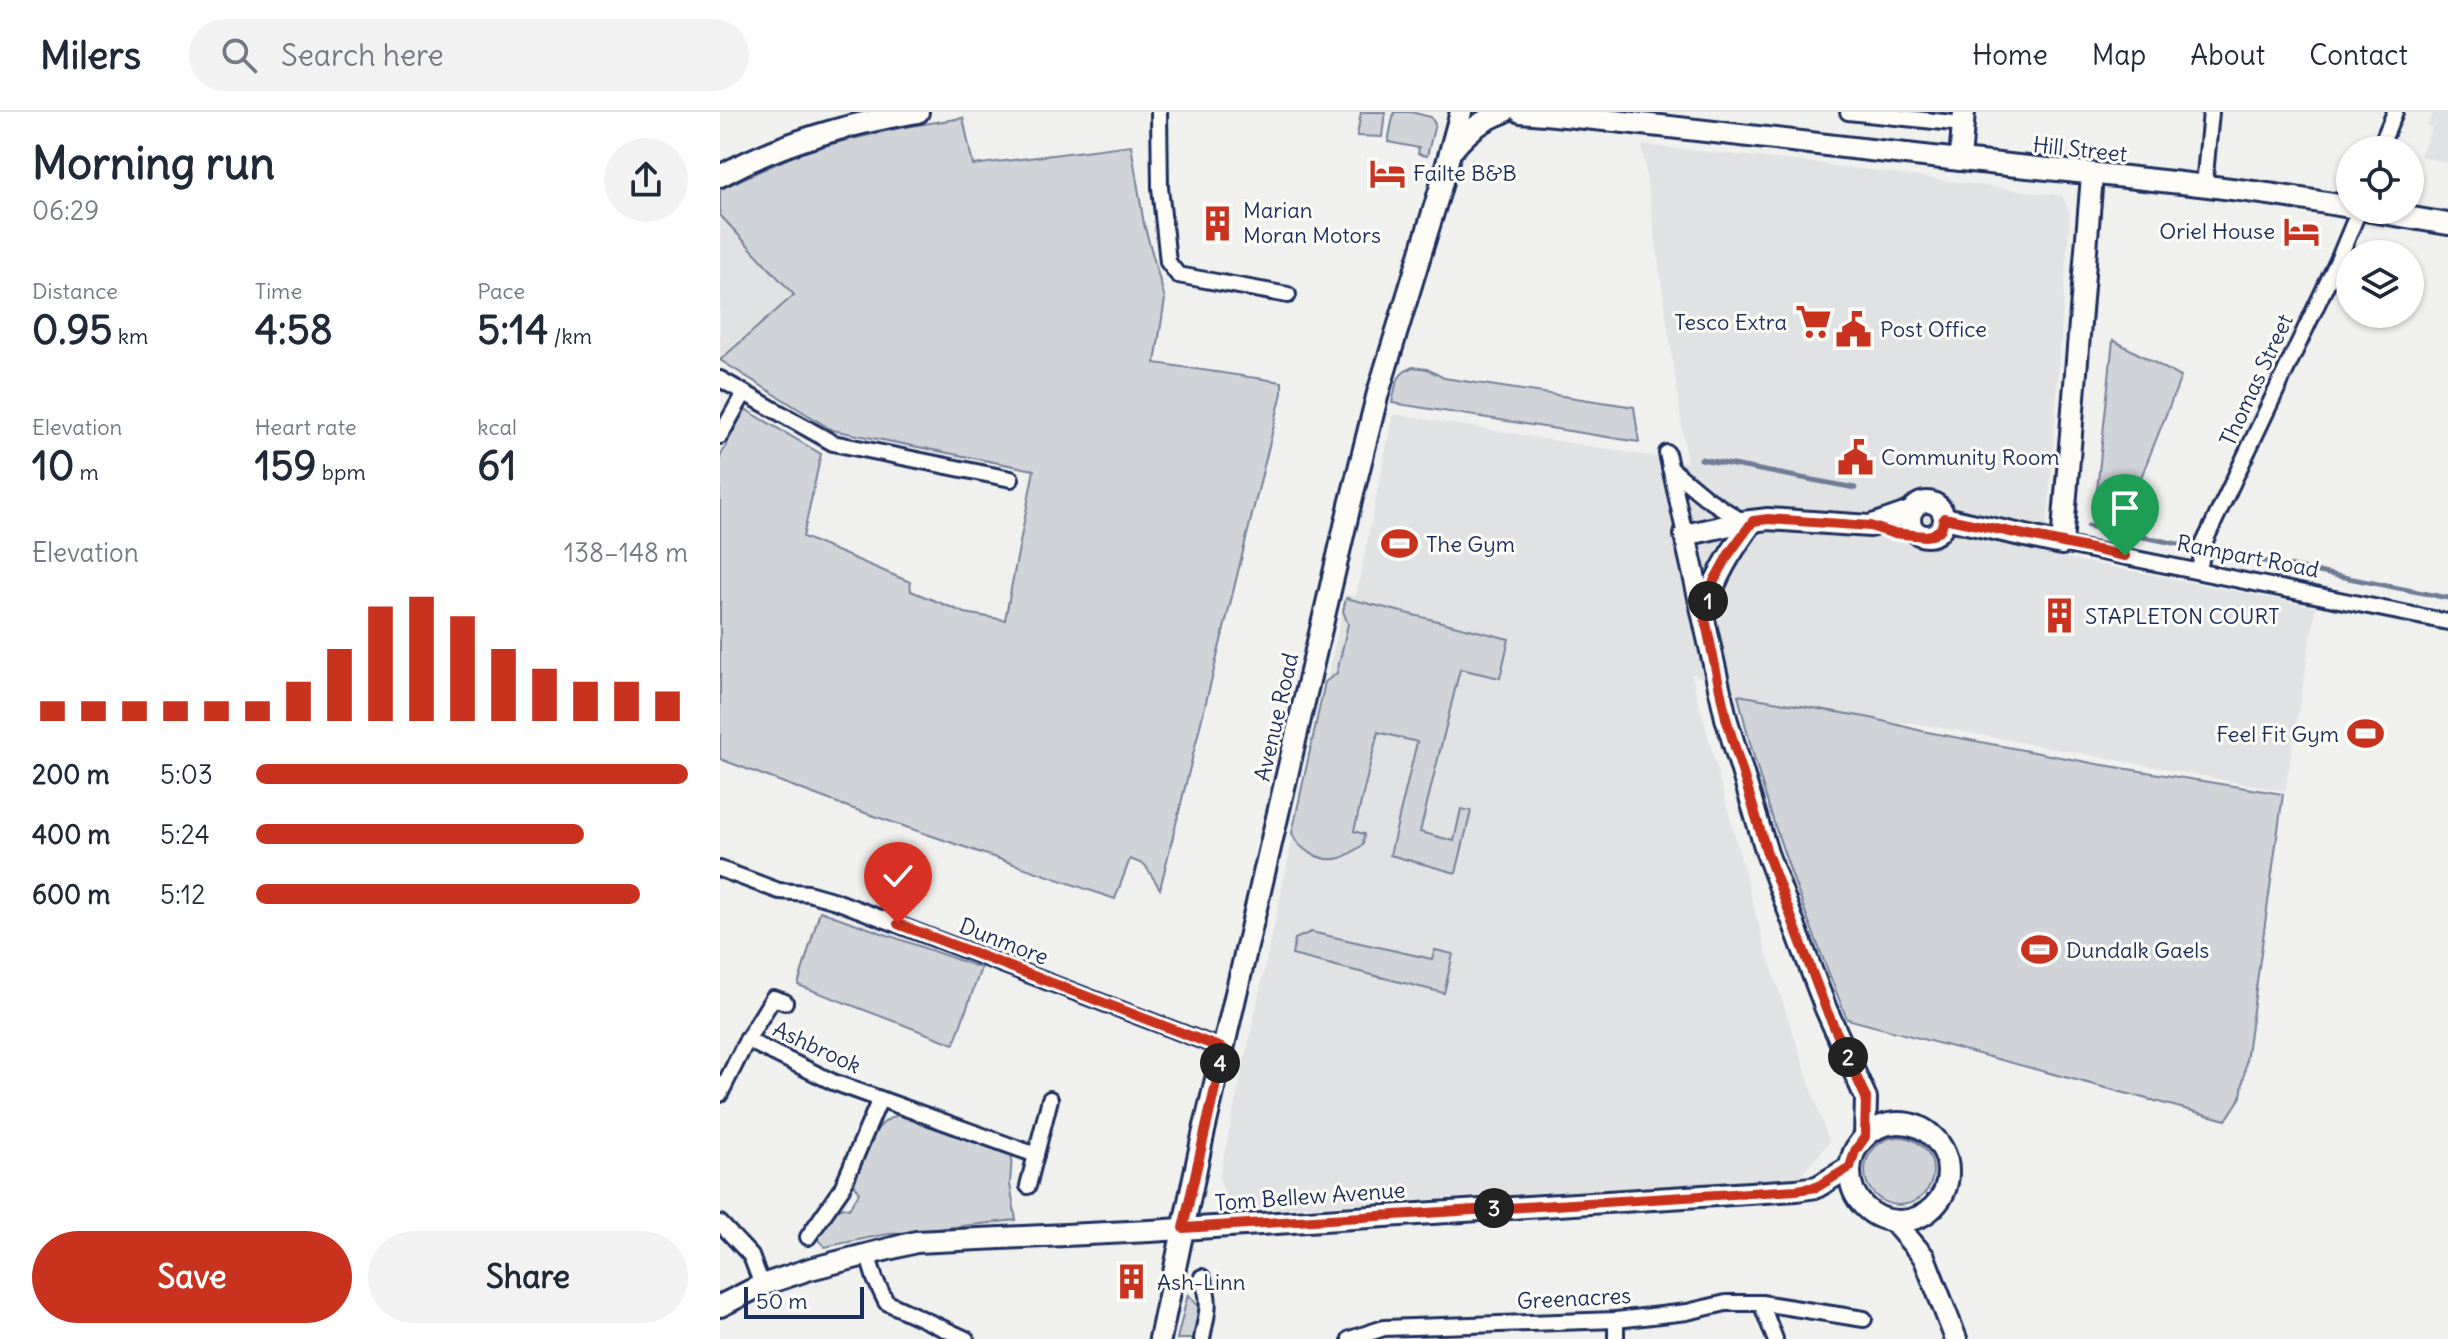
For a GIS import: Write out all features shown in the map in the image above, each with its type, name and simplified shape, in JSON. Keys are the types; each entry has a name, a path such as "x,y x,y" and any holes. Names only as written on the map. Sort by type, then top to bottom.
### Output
{"street":[{"path":"720,176 773,149 811,136 918,112"},
{"path":"1159,112 1160,187 1168,262 1178,275 1288,295"},
{"name":"Avenue Road","path":"1160,1339 1224,1049 1378,393 1461,112"},
{"path":"1451,151 1471,129 1504,112"},
{"name":"Hill Street","path":"1521,112 1664,125 2092,176 2204,186 2336,205"},
{"path":"1848,112 1963,118 1960,160"},
{"path":"2204,186 2211,112"},
{"path":"2385,136 2395,112"},
{"path":"2062,544 2092,176"},
{"path":"2424,220 2448,224"},
{"name":"Thomas Street","path":"2202,557 2355,224"},
{"path":"720,379 833,443 1011,479"},
{"path":"720,436 744,393"},
{"path":"1748,521 1720,507 1669,461 1726,718 1767,853 1826,1009 1866,1098 1865,1137"},
{"path":"1685,535 1748,521 1784,519 1870,526 1892,533 1928,536 1937,533 1944,518 1940,508 1932,502 1921,502 1910,512 1870,526"},
{"path":"1910,512 1912,528 1918,534"},
{"name":"Rampart Road","path":"1944,518 2062,544 2202,557 2448,622"},
{"path":"1704,614 1714,581 1748,521"},
{"name":"Dunmore","path":"720,869 779,891 808,893 836,901 1224,1049"},
{"path":"747,1040 773,998 785,1002"},
{"name":"Ashbrook","path":"720,1094 747,1040 833,1082 1036,1155"},
{"path":"1866,1098 1897,1123"},
{"path":"808,1237 847,1195 880,1099"},
{"path":"1028,1186 1050,1099"},
{"path":"1897,1123 1915,1126 1932,1135 1946,1159 1948,1176 1944,1193 1928,1212 1910,1220 1893,1221 1875,1215 1859,1201 1853,1188 1850,1167 1855,1151 1865,1137 1879,1127 1897,1123"},
{"name":"Tom Bellew Avenue","path":"720,1306 762,1285 867,1253 916,1242 1796,1190 1817,1187 1850,1167"},
{"name":"Tom Bellew Avenue","path":"1817,1187 1859,1201"},
{"path":"1924,1257 1928,1212"},
{"path":"1893,1221 1924,1257 1956,1339"},
{"path":"720,1223 751,1256 762,1285"},
{"path":"867,1253 886,1302 966,1339"},
{"path":"1202,1277 1209,1293 1209,1302 1202,1339"},
{"name":"Greenacres","path":"1350,1339 1384,1328 1616,1320 1687,1312 1726,1303 1761,1303 1864,1319"},
{"path":"1761,1303 1775,1339"},
{"path":"1616,1320 1616,1339"}],"shaded area":[{"path":"1361,112 1385,112 1382,137 1357,136"},
{"path":"1394,112 1431,117 1435,124 1427,156 1418,154 1419,148 1388,142"},
{"path":"2434,112 2448,112 2448,163 2424,157 2424,147 2432,128 2427,125"},
{"path":"963,118 973,165 1131,145 1144,224 1165,299 1155,363 1282,382 1282,393 1160,889 1145,865 1130,859 1115,899 848,807 720,759 720,457 745,409 821,454 803,537 910,582 911,591 965,613 1005,620 1034,470 832,430 720,360 794,295 720,215 720,189 809,149 904,127"},
{"path":"1642,145 1814,163 2062,196 2070,213 2045,554 2316,607 2285,791 1921,724 1862,719 1737,694 1691,673 1765,948 1829,1142 1799,1178 1257,1209 1227,1199 1219,1178 1346,594 1356,597 1393,414 1687,462"},
{"path":"720,215 794,295 720,360"},
{"path":"2113,340 2181,377 2126,515 2095,509"},
{"path":"1413,367 1427,369 1444,378 1634,407 1639,442 1392,403 1400,377"},
{"path":"1346,598 1509,639 1500,678 1460,669 1420,832 1454,841 1461,809 1471,811 1456,873 1390,855 1417,742 1378,732 1354,831 1364,834 1363,845 1343,857 1326,859 1305,850 1292,833 1325,682 1337,673 1348,624 1343,611"},
{"name":"Dundalk Gaels","path":"1738,695 1871,718 1922,731 2097,764 2283,794 2241,1097 2226,1120 1847,1019 1786,859"},
{"path":"820,911 981,968 954,1044 798,985"},
{"path":"1311,932 1432,959 1435,950 1453,954 1444,993 1292,955 1295,939"},
{"path":"900,1115 1012,1155 1010,1184 1016,1220 882,1235 825,1247 817,1239 836,1211 843,1207 849,1209 859,1193 854,1183 875,1132 890,1118"},
{"path":"1892,1137 1906,1137 1918,1142 1928,1152 1933,1171 1928,1190 1918,1200 1906,1205 1892,1205 1880,1200 1870,1190 1865,1178 1865,1164 1870,1152 1880,1142"},
{"path":"1188,1294 1203,1311 1197,1339 1177,1339"}],"waterway":[{"path":"1701,459 1855,488"},
{"path":"2088,526 2448,598"}],"place":[{"name":"Failte B&B","path":"1387,173"},
{"name":"Marian Moran Motors","path":"1217,223"},
{"name":"Oriel House","path":"2301,231"},
{"name":"Tesco Extra","path":"1813,322"},
{"name":"Post Office","path":"1854,329"},
{"name":"Community Room","path":"1855,457"},
{"name":"The Gym","path":"1400,544"},
{"name":"STAPLETON COURT","path":"2059,616"},
{"name":"Feel Fit Gym","path":"2365,734"},
{"name":"Dundalk Gaels","path":"2040,950"},
{"name":"Ash-Linn","path":"1131,1282"}],"route":[{"path":"898,924 1224,1049 1183,1228 1817,1187 1850,1167 1855,1151 1865,1137 1866,1098 1826,1009 1767,853 1726,718 1704,614 1714,581 1753,521 1768,519 1870,526 1892,533 1928,536 1941,529 1944,518 2125,556"}]}
